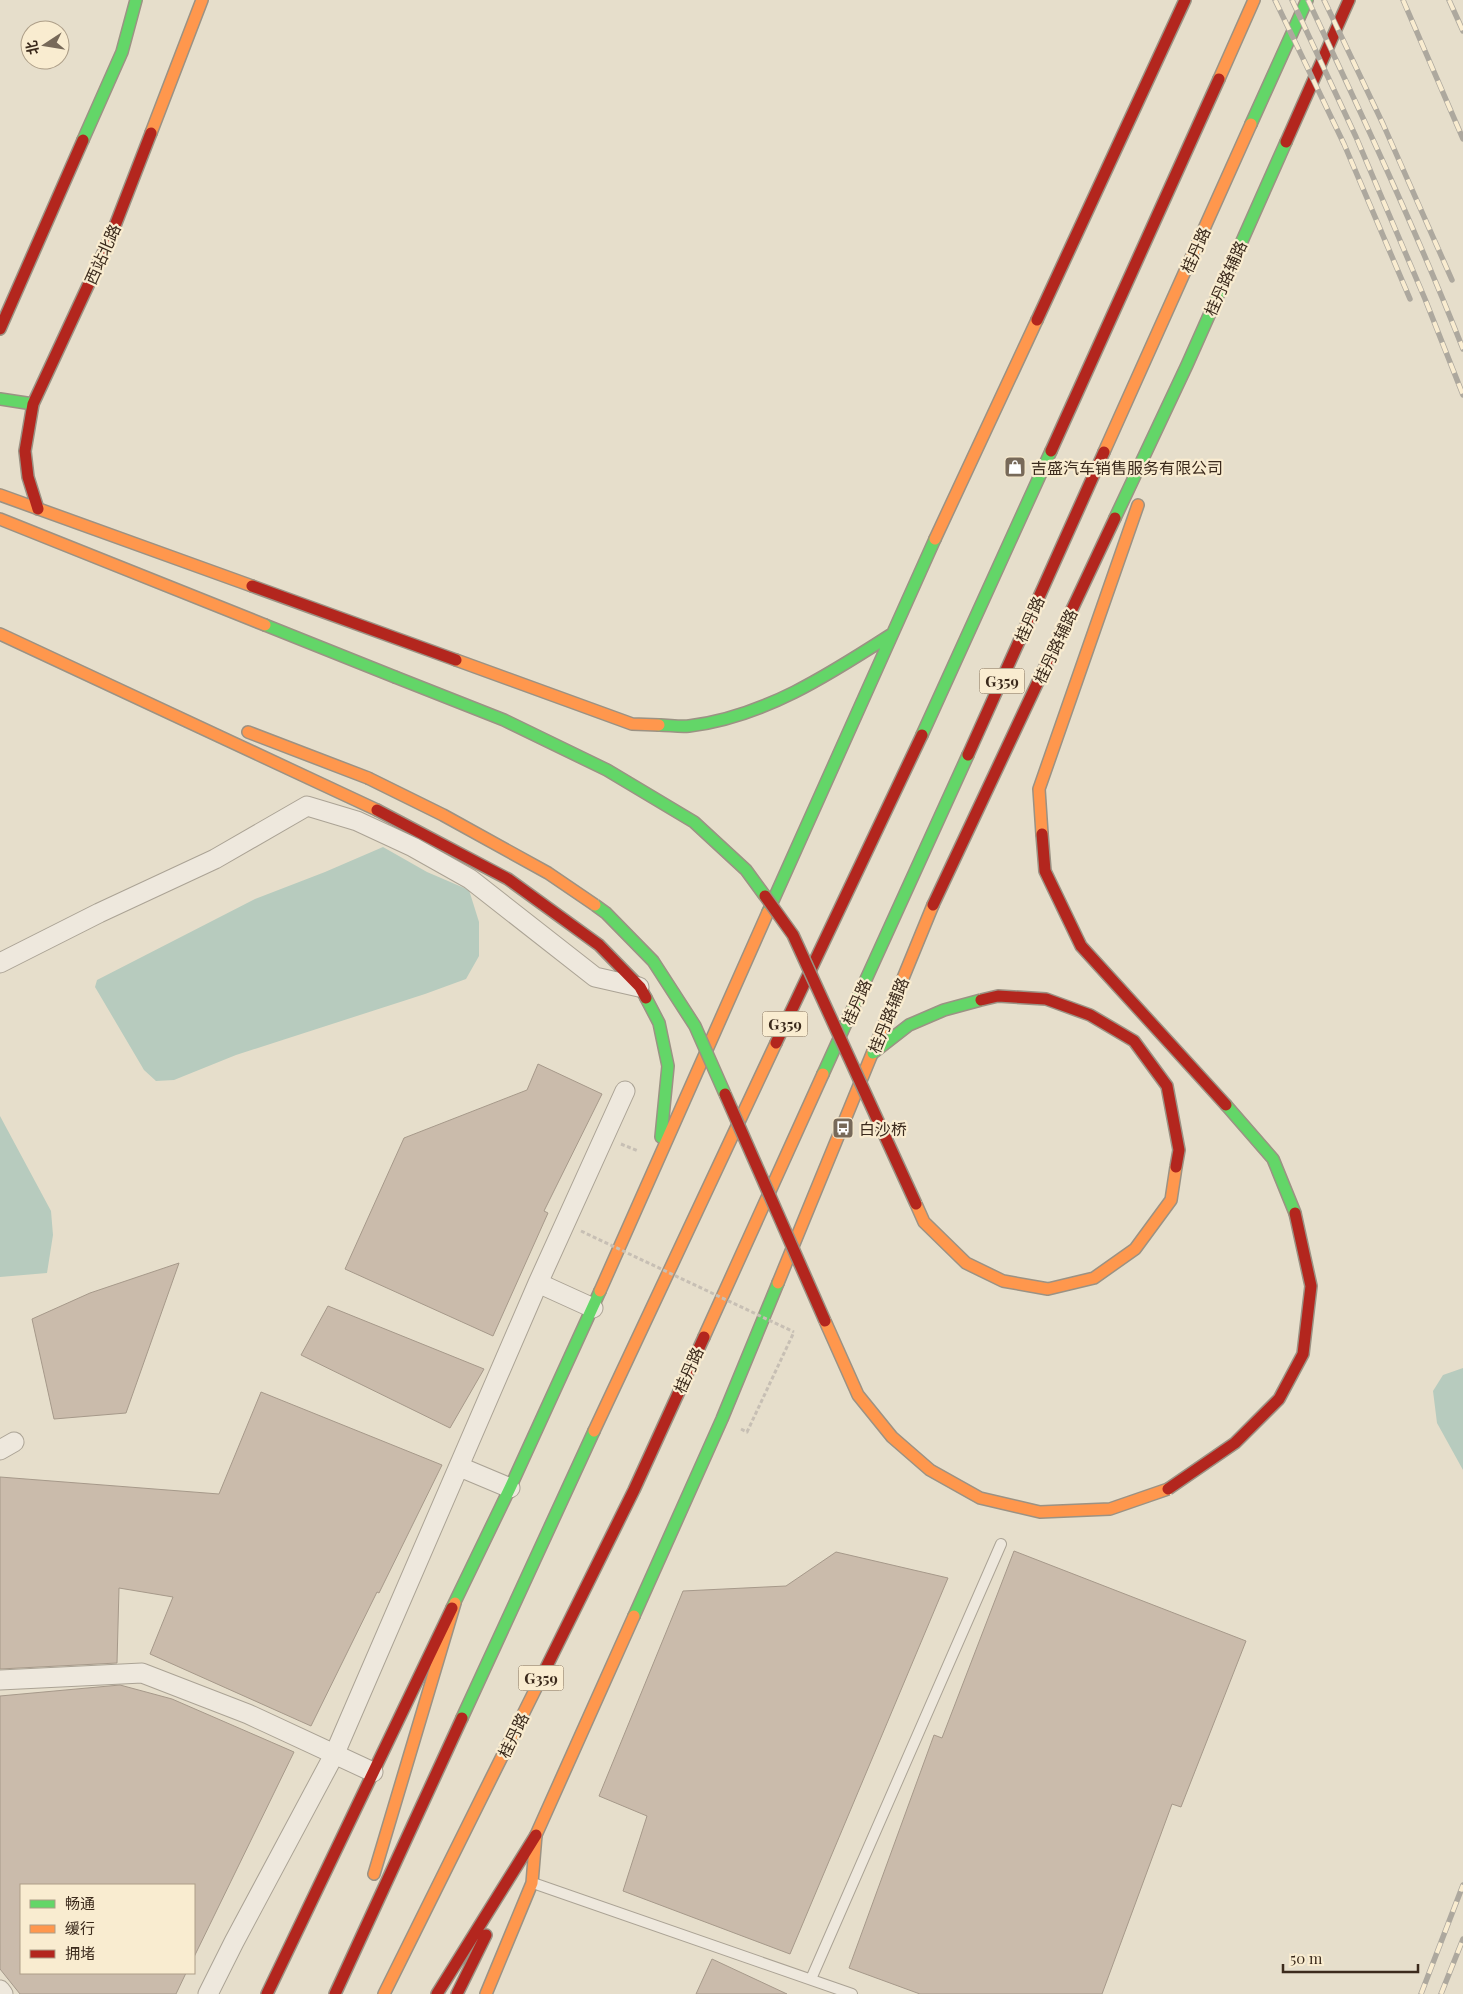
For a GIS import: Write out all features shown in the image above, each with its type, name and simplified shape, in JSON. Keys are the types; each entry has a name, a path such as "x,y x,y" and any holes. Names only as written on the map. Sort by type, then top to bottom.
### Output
{"main road":[{"path":"0,329 41,232 122,52 136,0"},
{"name":"西站北路","path":"38,509 28,477 26,451 34,404 111,236 202,0"},
{"path":"268,1994 510,1488 593,1308 892,634 1185,0"},
{"name":"G359","path":"335,1994 609,1398 966,641 1254,0"},
{"name":"桂丹路","path":"384,1994 634,1490 1003,678 1306,0"},
{"name":"桂丹路辅路","path":"536,1835 738,1380 940,891 1187,364 1350,0"},
{"path":"1147,478 1187,364"},
{"path":"0,399 34,404"},
{"path":"0,495 632,724 687,726 717,720 757,708 826,678 892,634"},
{"path":"240,728 368,778 443,815 548,873 606,913 653,961 695,1026 858,1395 892,1437 930,1470 980,1498 1040,1512 1110,1509 1173,1487 1235,1443 1279,1399 1303,1354 1311,1286 1295,1212 1272,1159 1232,1111 1081,946 1045,871 1039,789 1141,497"},
{"path":"0,519 504,720 607,770 694,822 746,870 793,935 924,1222 966,1263 1003,1281 1048,1289 1094,1278 1135,1249 1171,1200 1179,1150 1167,1086 1134,1041 1090,1015 1046,999 998,996 944,1010 908,1025 873,1053"},
{"path":"0,634 393,818 500,875 599,945 640,987 659,1023 668,1066 659,1161"},
{"path":"11,640 185,707"},
{"path":"344,1974 455,1603"},
{"path":"486,1994 532,1883 536,1835"},
{"path":"437,1994 536,1835"},
{"path":"457,1994 536,1835"}],"street":[{"path":"0,963 99,913 215,859 306,806 357,821 413,847 470,878 595,978 640,987"},
{"path":"208,1994 335,1753 538,1283 625,1091"},
{"path":"538,1283 593,1308"},
{"path":"460,1467 510,1488"},
{"path":"0,1680 142,1673 248,1714 373,1772"},
{"path":"0,1990 3,1994"}],"lane":[{"path":"811,1979 1001,1544"},
{"path":"532,1883 852,1994"}],"path":[{"path":"581,1231 794,1332 748,1432"}],"shaded area":[{"path":"383,847 427,872 469,890 479,922 479,956 466,979 236,1055 174,1080 156,1081 144,1070 95,987 97,980 255,899"},
{"path":"0,1116 51,1211 53,1235 47,1273 0,1277"},
{"path":"1463,1368 1463,1470 1437,1423 1433,1391 1443,1375"}],"building":[{"path":"538,1064 602,1094 544,1211 548,1213 493,1336 345,1269 404,1138 527,1090"},
{"path":"179,1263 126,1413 54,1419 32,1319 90,1293"},
{"path":"328,1306 484,1369 450,1428 301,1355"},
{"path":"261,1392 442,1465 311,1726 150,1654 173,1597 119,1588 117,1663 0,1669 0,1477 219,1494"},
{"path":"1014,1551 1246,1641 1181,1807 1172,1804 1102,1994 920,1994 849,1968 934,1735 942,1738"},
{"path":"836,1552 948,1578 790,1954 623,1891 647,1816 599,1796 683,1591 786,1586"},
{"path":"120,1685 172,1699 294,1752 195,1955 195,1884 20,1884 20,1974 186,1974 176,1994 20,1994 0,1969 0,1696"},
{"path":"712,1959 787,1994 696,1994"}],"railway":[{"path":"1275,0 1344,144 1410,299"},
{"path":"1292,0 1356,137 1425,299 1463,395"},
{"path":"1308,0 1408,217 1463,349"},
{"path":"1324,0 1383,124 1452,280"},
{"path":"1403,0 1463,139"},
{"path":"1449,0 1463,31"},
{"path":"1421,1994 1463,1885"},
{"path":"1441,1994 1463,1939"}],"traffic: fast":[{"path":"83,140 122,52 136,0"},
{"path":"1251,124 1307,0"},
{"path":"1115,518 1187,365 1286,142"},
{"path":"0,399 33,404"},
{"path":"922,735 1051,451"},
{"path":"768,912 935,539"},
{"path":"265,625 395,677"},
{"path":"659,725 689,726 717,721 770,703 795,692 845,664 892,634"},
{"path":"395,677 504,720 607,770 694,822 746,870 765,896"},
{"path":"823,1074 968,755"},
{"path":"595,905 606,913 653,961 695,1026 725,1094"},
{"path":"646,998 659,1023 668,1066 661,1137"},
{"path":"873,1053 909,1025 944,1010 981,1000"},
{"path":"1226,1105 1273,1159 1295,1213"},
{"path":"634,1616 722,1419 778,1283"},
{"path":"452,1608 510,1488 600,1291"},
{"path":"462,1718 594,1431"}],"traffic: slow":[{"path":"151,133 202,0"},
{"path":"1219,79 1254,0"},
{"path":"1104,452 1251,124"},
{"path":"935,539 1037,320"},
{"path":"0,495 252,586"},
{"path":"1042,834 1039,789 1138,505"},
{"path":"0,519 265,625"},
{"path":"0,634 377,810"},
{"path":"456,660 632,724 659,725"},
{"path":"248,732 368,778"},
{"path":"368,778 443,815 548,873 595,905"},
{"path":"778,1283 933,905"},
{"path":"600,1291 768,912"},
{"path":"594,1431 776,1043"},
{"path":"704,1337 823,1074"},
{"path":"916,1204 924,1222 966,1263 1003,1281 1048,1289 1094,1278 1135,1249 1171,1200 1176,1167"},
{"path":"825,1321 858,1395 892,1437 930,1470 980,1498 1040,1512 1110,1509 1168,1489"},
{"path":"374,1874 455,1603"},
{"path":"486,1994 532,1883 536,1835 634,1616"},
{"path":"384,1994 542,1676"}],"traffic: jam":[{"path":"1037,320 1185,0"},
{"path":"1286,142 1349,0"},
{"path":"1051,451 1219,79"},
{"path":"38,509 28,477 25,451 33,404 111,236 151,133"},
{"path":"0,329 83,140"},
{"path":"968,755 1104,452"},
{"path":"933,905 1115,518"},
{"path":"252,586 456,660"},
{"path":"776,1043 922,735"},
{"path":"377,810 508,879 599,945 640,987 646,998"},
{"path":"1042,834 1045,871 1081,946 1226,1105"},
{"path":"765,896 793,935 916,1204"},
{"path":"981,1000 998,996 1046,999 1090,1015 1134,1041 1167,1086 1179,1150 1176,1167"},
{"path":"725,1094 825,1321"},
{"path":"1168,1489 1235,1443 1279,1399 1303,1354 1311,1286 1295,1213"},
{"path":"542,1676 634,1490 704,1337"},
{"path":"267,1994 452,1608"},
{"path":"335,1994 462,1718"},
{"path":"437,1994 536,1835"},
{"path":"457,1994 486,1935"}],"place":[{"name":"吉盛汽车销售服务有限公司","path":"1015,467"},
{"name":"白沙桥","path":"843,1128"}]}
